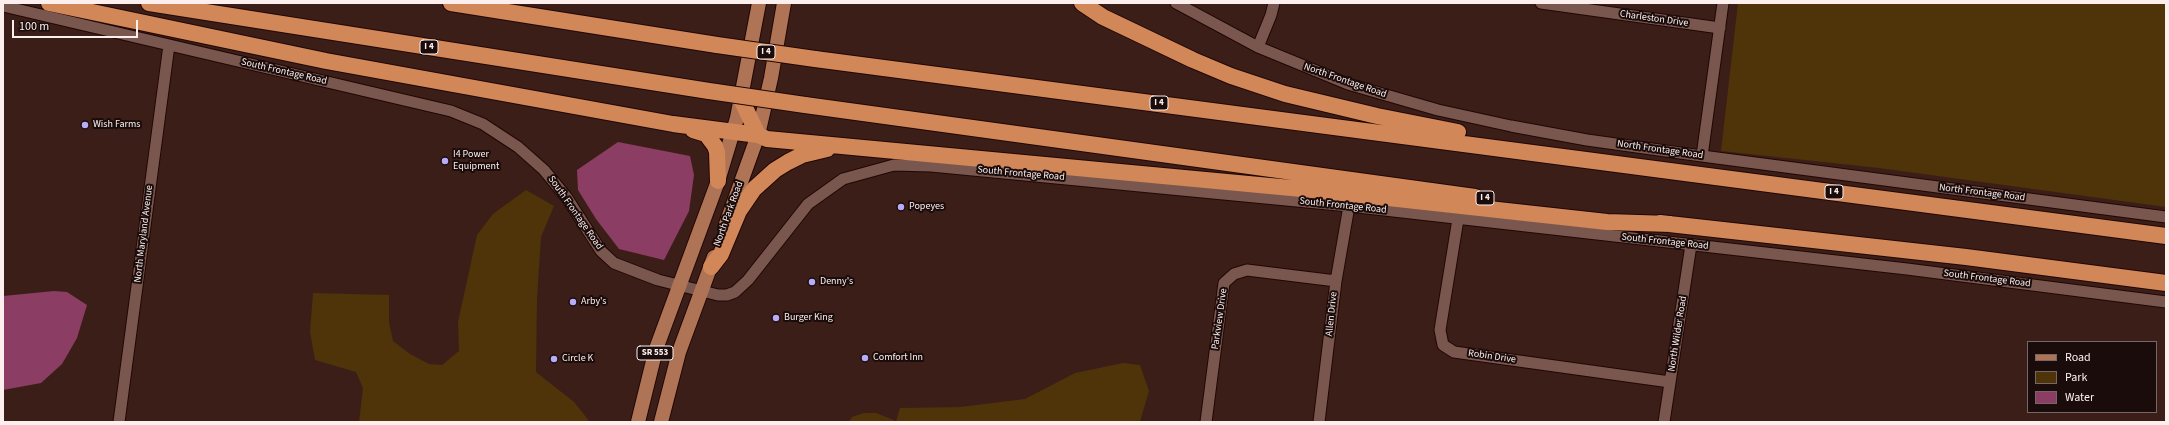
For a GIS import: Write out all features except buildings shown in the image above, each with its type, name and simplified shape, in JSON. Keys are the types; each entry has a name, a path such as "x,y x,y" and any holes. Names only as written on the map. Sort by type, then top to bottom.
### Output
{"highway":[{"path":"48,3 326,61 673,124 758,135 767,139 1334,192 1607,222 1671,224"},
{"name":"I 4","path":"148,3 709,92 1671,224 1966,256 2166,283"},
{"name":"I 4","path":"451,3 815,59 2166,236"},
{"path":"1076,3 1088,7 1103,17 1193,60 1232,76 1285,94 1377,116 1474,135 1503,148"},
{"path":"741,99 758,135"},
{"path":"673,124 706,134 711,140 717,152 718,180"},
{"path":"711,267 721,254 739,211 754,189 766,177 775,170 802,156 819,150 843,147"}],"main road":[{"name":"SR 553","path":"638,422 650,371 678,285 718,180 733,132 741,99 759,3"},
{"name":"North Park Road","path":"661,422 678,353 711,267 758,135 771,78 784,3"}],"street":[{"name":"North Frontage Road","path":"1176,3 1258,47 1348,84 1438,110 1587,140 2166,217"},
{"path":"1258,47 1274,3"},
{"name":"Charleston Drive","path":"1541,3 1720,28"},
{"path":"1702,156 1723,3"},
{"name":"South Frontage Road","path":"3,6 444,109 483,124 518,147 544,170 567,198 601,251 614,263 658,280 718,295 727,295 735,292 748,280 808,204 843,179 894,165 932,166 1349,206 1914,270 2166,302"},
{"name":"North Maryland Avenue","path":"119,422 169,45"},
{"name":"Allen Drive","path":"1319,422 1336,281 1349,206"},
{"name":"Robin Drive","path":"1458,219 1440,330 1443,345 1454,352 1670,382"},
{"name":"North Wilder Road","path":"1664,422 1691,245"},
{"name":"Parkview Drive","path":"1206,422 1224,283 1234,274 1247,270 1336,281"}],"green space":[{"path":"1738,3 2166,3 2166,207 1879,168 1721,151"},
{"path":"526,190 554,206 541,237 537,298 536,372 574,402 590,422 359,422 363,388 356,372 315,360 310,332 313,293 389,295 389,322 393,341 410,354 429,364 442,365 459,351 458,322 477,235 493,214"},
{"path":"1123,363 1140,365 1149,391 1140,422 849,422 852,417 864,413 876,413 896,421 900,408 960,407 1025,399 1075,373"}],"water":[{"path":"618,142 690,156 694,175 689,211 664,260 619,249 596,219 578,190 577,170"},
{"path":"54,291 67,292 87,305 77,338 62,364 41,383 3,390 3,296"}],"place":[{"name":"Wish Farms","path":"85,125"},
{"name":"I4 Power Equipment","path":"445,161"},
{"name":"Popeyes","path":"901,207"},
{"name":"Denny's","path":"812,282"},
{"name":"Arby's","path":"573,302"},
{"name":"Burger King","path":"776,318"},
{"name":"Comfort Inn","path":"865,358"},
{"name":"Circle K","path":"554,359"}]}
